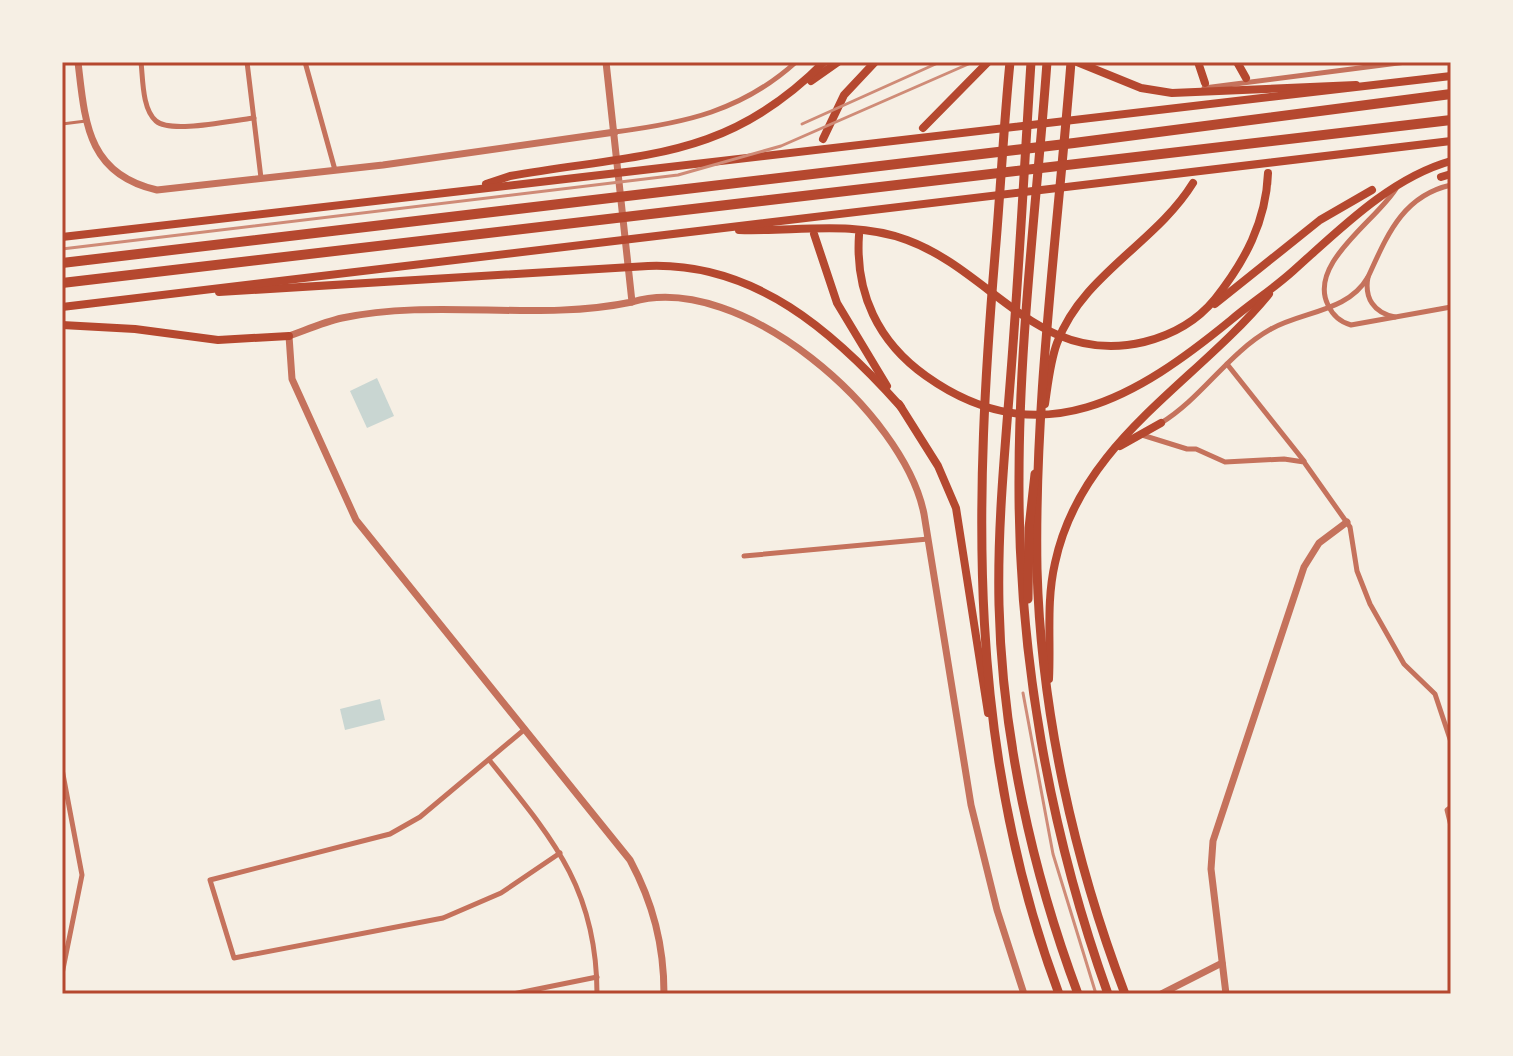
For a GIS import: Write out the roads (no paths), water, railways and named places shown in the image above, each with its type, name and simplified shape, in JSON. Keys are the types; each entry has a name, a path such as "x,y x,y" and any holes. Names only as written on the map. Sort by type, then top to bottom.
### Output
{"highway":[{"path":"1010,62 980,461 983,620 993,738 1022,877 1059,994"},
{"path":"1031,62 1001,521 999,606 1006,699 1025,808 1047,897 1078,994"},
{"path":"1027,606 1022,591 1020,421 1047,62"},
{"path":"1076,62 1041,431 1029,522 1027,606 1039,728 1052,798 1073,888 1108,994"},
{"path":"62,263 992,153 1451,94"},
{"path":"62,283 1451,120"},
{"path":"1041,431 1037,568 1048,684 1077,840 1125,994"}],"main road":[{"path":"794,92 824,62"},
{"path":"466,190 510,176 636,156 720,136 751,122 838,62"},
{"path":"823,139 844,95 875,62"},
{"path":"923,128 988,62"},
{"path":"1076,62 1141,88 1172,93 1241,92 1346,83 1368,86"},
{"path":"1198,62 1205,83"},
{"path":"1237,62 1246,78"},
{"path":"62,237 602,173 994,132 1451,76"},
{"path":"62,307 1451,141"},
{"path":"1048,684 1049,601 1057,552 1080,494 1106,457 1275,288 1364,210 1398,186 1451,161"},
{"path":"1192,321 1214,300 1247,252 1263,210 1268,173"},
{"path":"1441,177 1451,174"},
{"path":"1042,419 1052,358 1071,316 1095,285 1168,219 1193,183"},
{"path":"710,229 782,231 833,228 880,232 924,247 1033,324 1070,339 1106,346 1137,343 1167,335 1192,321 1327,215 1372,190"},
{"path":"814,234 837,303 938,466 956,508 993,738"},
{"path":"859,235 863,289 884,334 919,371 974,402 1021,412 1054,413 1105,403 1146,384 1275,288"},
{"path":"162,294 298,290 648,266 708,271 774,295 823,330 901,407"},
{"path":"62,325 122,327 218,340 289,336"},
{"path":"1106,457 1161,423"}],"street":[{"path":"78,62 86,121 92,141 105,162 123,177 163,191 686,123 752,96 796,62"},
{"path":"141,62 146,104 155,121 169,128 254,118"},
{"path":"247,62 261,179"},
{"path":"305,62 335,170"},
{"path":"606,62 632,302"},
{"path":"1172,93 1406,62"},
{"path":"1161,423 1269,331 1353,295 1368,277 1404,211 1427,192 1451,185"},
{"path":"1398,186 1334,261 1324,287 1329,307 1339,320 1351,325 1451,307"},
{"path":"1368,277 1366,289 1372,305 1386,315 1399,318"},
{"path":"664,994 661,944 638,875 616,838 356,520 292,379 289,336 334,320 369,314 563,309 674,301 729,311 771,330 809,356 896,444 920,496 971,805 995,902 1024,994"},
{"path":"1227,364 1347,522 1353,535 1357,571 1370,604 1404,664 1435,694 1451,742"},
{"path":"1140,434 1196,449 1225,462 1284,459 1304,462"},
{"path":"1226,994 1211,869 1214,838 1304,567 1319,543 1347,522"},
{"path":"744,556 928,539"},
{"path":"526,729 420,817 390,834 210,880 234,958 443,918 501,893 560,853"},
{"path":"490,761 560,853 580,890 594,937 597,994"},
{"path":"62,769 82,875 62,974"},
{"path":"1451,807 1447,810 1451,826"},
{"path":"1161,994 1222,963"},
{"path":"513,994 597,977"}],"lane":[{"path":"62,124 86,121"}],"railway":[{"path":"802,124 940,62"},
{"path":"62,249 678,175 781,146 973,62"},
{"path":"1023,693 1053,854 1096,994"}]}
